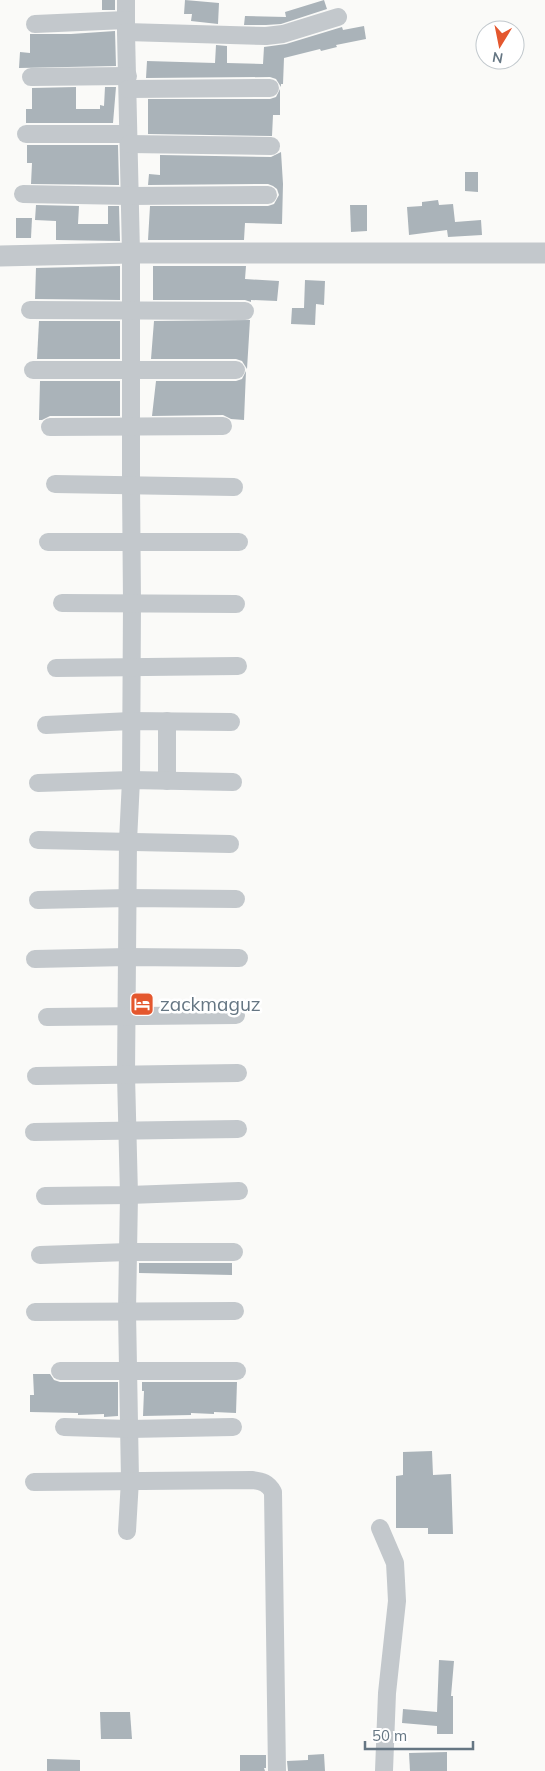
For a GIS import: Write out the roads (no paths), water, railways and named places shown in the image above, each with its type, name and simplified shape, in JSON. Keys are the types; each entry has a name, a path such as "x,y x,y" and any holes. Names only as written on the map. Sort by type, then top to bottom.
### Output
{"street":[{"path":"126,0 132,311 130,370 131,780 126,957 129,1195 127,1311 130,1480 127,1531"},
{"path":"35,24 126,26 266,36 283,34 338,17"},
{"path":"30,77 270,88"},
{"path":"26,134 271,146"},
{"path":"23,194 130,196 268,194"},
{"path":"0,256 131,253 545,253"},
{"path":"30,310 245,312"},
{"path":"33,370 236,370"},
{"path":"50,426 223,426"},
{"path":"55,484 234,487"},
{"path":"48,542 239,542"},
{"path":"62,603 236,604"},
{"path":"56,668 238,666"},
{"path":"46,724 131,721 231,722"},
{"path":"167,721 167,780"},
{"path":"38,783 131,780 233,782"},
{"path":"38,840 230,844"},
{"path":"38,900 128,898 236,899"},
{"path":"34,959 126,957 239,958"},
{"path":"47,1017 236,1015"},
{"path":"36,1076 238,1073"},
{"path":"34,1132 238,1129"},
{"path":"45,1196 239,1192"},
{"path":"40,1255 129,1252 234,1252"},
{"path":"36,1312 235,1311"},
{"path":"60,1371 237,1371"},
{"path":"64,1427 129,1429 233,1427"},
{"path":"34,1482 252,1480 263,1482 270,1486 274,1502 276,1771"},
{"path":"380,1528 394,1563 397,1601 387,1693 384,1771"}],"place":[{"name":"zackmaguz","path":"142,1004"}]}
